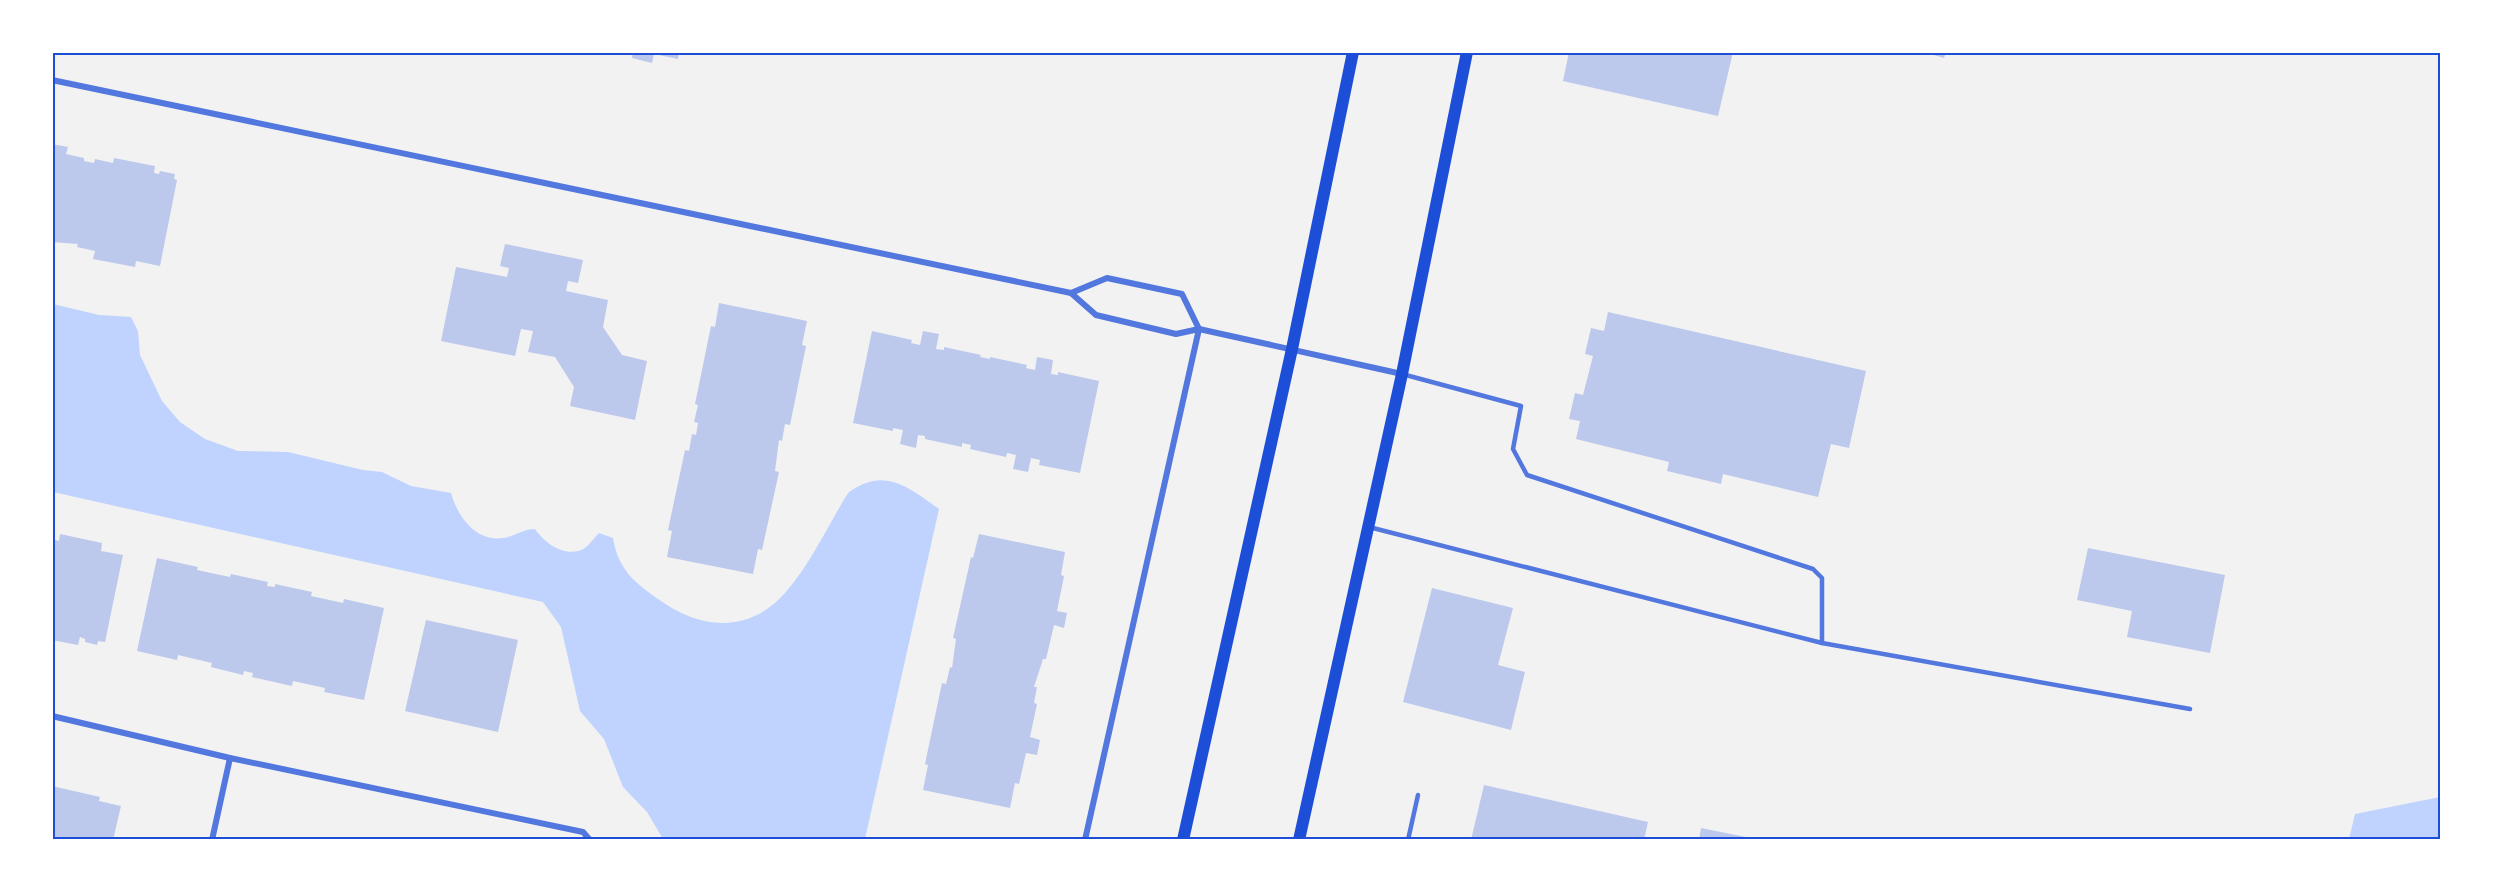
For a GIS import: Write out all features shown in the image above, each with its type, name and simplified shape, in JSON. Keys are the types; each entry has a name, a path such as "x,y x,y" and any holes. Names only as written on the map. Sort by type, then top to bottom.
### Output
{"main road":[{"path":"1183,840 1292,349 1353,52"},
{"path":"1299,840 1402,374 1467,52"}],"street":[{"path":"52,81 1071,293 1096,315 1176,334 1199,329 1402,374"},
{"path":"1071,293 1107,278 1182,294 1199,329 1085,840"},
{"path":"52,716 230,758 583,832 590,840"},
{"path":"212,840 230,758"}],"lane":[{"path":"1402,374 1521,406 1513,448 1527,475 1813,569 1822,578 1822,643"},
{"path":"1369,527 1822,643 2190,709"},
{"path":"1408,840 1419,795"}],"water":[{"path":"53,304 99,315 131,317 138,331 140,355 162,401 180,422 205,439 238,451 288,452 363,470 382,472 411,486 451,493 464,520 487,537 508,537 535,529 550,545 571,552 585,548 599,533 613,538 619,559 636,582 674,609 701,620 730,623 758,615 771,606 793,584 848,493 861,485 884,480 917,493 939,509 865,839 663,839 647,812 623,787 604,739 580,711 561,627 543,602 53,492"},
{"path":"2440,797 2440,839 2349,839 2355,814"}],"building":[{"path":"633,52 679,52 678,59 654,54 652,63 632,58"},
{"path":"1569,52 1733,52 1718,116 1563,81"},
{"path":"1924,52 1946,52 1944,58"},
{"path":"52,144 68,147 66,154 84,158 84,161 94,163 95,159 113,163 114,158 155,166 154,173 159,174 160,171 175,174 174,179 177,180 160,266 136,261 135,267 93,259 95,251 77,247 78,244 52,242"},
{"path":"505,244 583,260 578,283 568,281 566,291 608,300 603,327 622,355 647,361 635,420 570,406 574,387 555,357 528,352 533,331 521,329 515,356 441,341 456,267 507,277 509,268 500,266"},
{"path":"719,303 807,321 802,345 806,346 790,425 785,424 782,441 779,440 775,471 779,472 762,550 758,549 753,574 667,557 672,531 668,530 685,450 689,451 692,434 696,435 698,423 694,422 698,405 695,404 711,326 715,327"},
{"path":"1608,312 1866,371 1849,448 1831,444 1818,497 1723,474 1721,484 1667,471 1669,462 1576,439 1580,421 1569,419 1575,393 1583,395 1593,356 1585,354 1591,328 1604,331"},
{"path":"872,331 912,340 911,343 920,345 923,331 939,334 936,349 944,350 944,347 981,355 980,357 1027,365 1026,368 1035,370 1037,357 1053,360 1051,374 1058,375 1058,372 1099,381 1080,473 1039,465 1040,460 1031,458 1028,472 1013,469 1016,455 1007,453 1006,457 970,449 971,445 962,443 962,447 925,439 925,436 918,435 916,448 900,444 903,430 893,428 893,431 853,423"},
{"path":"60,534 102,543 101,551 123,555 105,642 98,641 97,645 85,642 85,639 80,637 78,645 52,640 52,539 59,541"},
{"path":"979,534 1065,552 1061,575 1064,576 1057,611 1067,613 1064,628 1054,625 1046,659 1043,659 1034,687 1037,687 1034,703 1037,704 1030,737 1040,740 1037,755 1026,753 1019,784 1015,783 1010,808 923,790 928,765 925,764 942,683 946,684 950,667 952,668 956,639 953,638 971,557 973,558"},
{"path":"2088,548 2225,575 2210,653 2127,637 2132,611 2077,600"},
{"path":"157,558 198,567 197,570 268,582 267,586 275,587 275,584 312,592 311,596 343,603 344,599 384,608 364,700 324,692 325,688 293,681 292,686 252,677 253,673 244,671 243,675 211,667 212,663 178,655 177,660 137,651"},
{"path":"1432,588 1513,608 1498,665 1525,672 1511,730 1403,702"},
{"path":"426,620 518,640 498,732 405,711"},
{"path":"1484,785 1648,822 1644,840 1471,840"},
{"path":"52,786 100,797 99,801 121,806 113,840 52,840"},
{"path":"1701,828 1751,838 1751,840 1699,840"}]}
